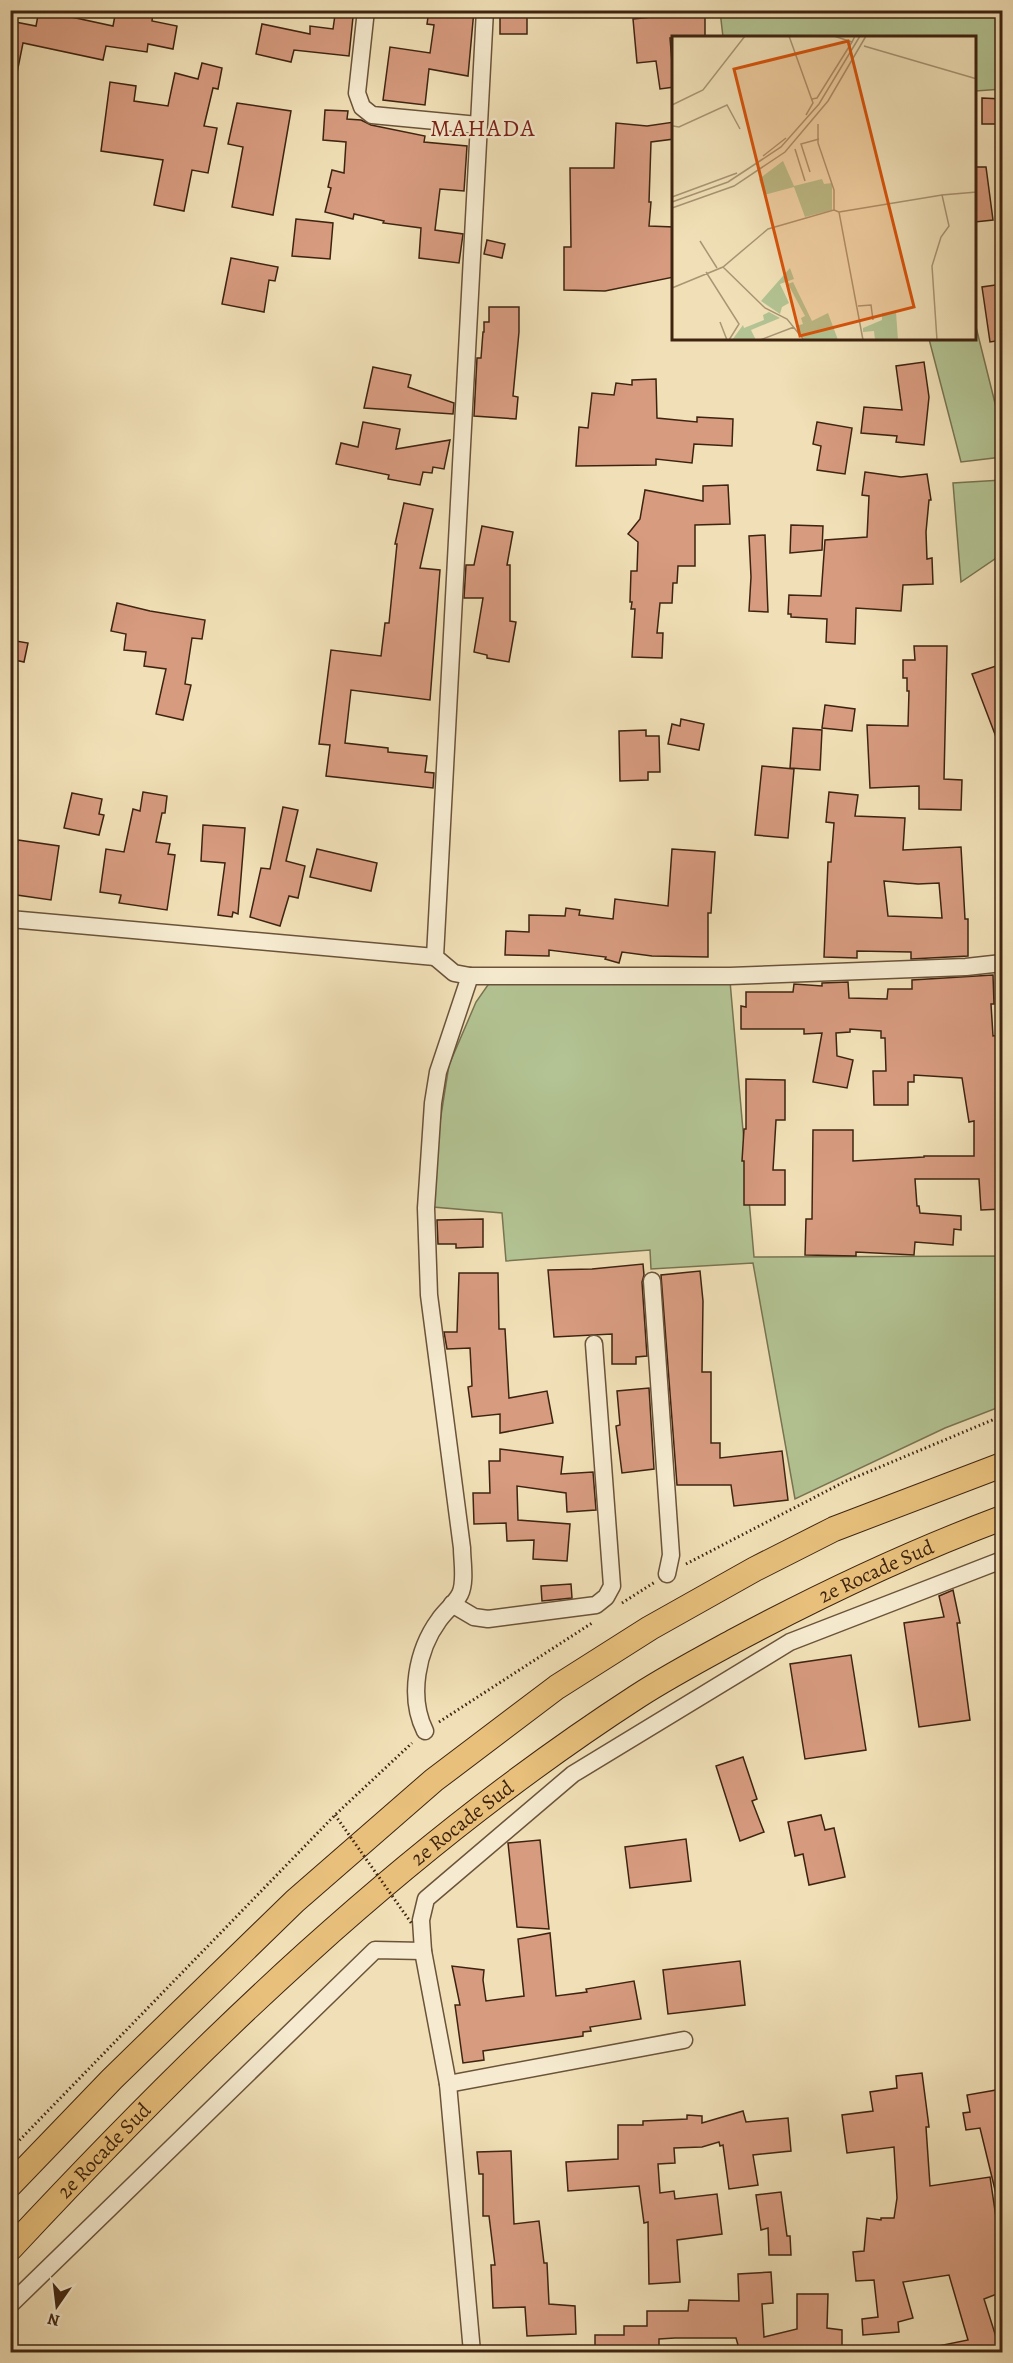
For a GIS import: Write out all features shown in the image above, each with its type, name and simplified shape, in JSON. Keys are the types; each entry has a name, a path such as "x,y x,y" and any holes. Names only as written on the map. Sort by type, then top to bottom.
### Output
{"highway":[{"name":"2e Rocade Sud","path":"10,2185 112,2079 295,1901 434,1780 556,1687 650,1628 755,1569 834,1529 1002,1465"},
{"name":"2e Rocade Sud","path":"10,2249 132,2122 308,1951 452,1831 555,1753 639,1695 782,1615 954,1536 1002,1518"}],"street":[{"path":"366,10 357,93 363,107 372,115 478,125"},
{"path":"435,957 485,10"},
{"path":"10,919 435,957 454,973 470,976 730,976 966,967 1002,963"},
{"path":"425,1731 418,1717 416,1705 421,1655 438,1621 460,1594 463,1576 462,1548 429,1295 426,1208 432,1114 438,1072 470,976"},
{"path":"652,1281 671,1555 667,1574"},
{"path":"452,1604 474,1617 488,1619 596,1605 606,1597 612,1586 594,1344"},
{"path":"472,2352 448,2084 423,1951 421,1920 426,1899 573,1774 790,1642 1002,1560"},
{"path":"10,2305 375,1950 423,1951"},
{"path":"448,2084 684,2040"}],"path":[{"path":"335,1815 412,1924"}],"green space":[{"path":"720,11 998,11 1002,25 1002,89 977,91 977,36 723,36"},
{"path":"977,331 1002,431 1002,457 961,462 929,340 977,340"},
{"path":"1002,480 1002,554 961,582 953,483"},
{"path":"730,981 754,1257 1002,1256 1002,1406 945,1428 795,1499 753,1263 651,1269 650,1250 506,1261 502,1213 433,1207 440,1122 449,1065 476,1002 490,982"}],"building":[{"path":"39,10 113,26 116,10 153,12 152,21 177,26 173,49 148,44 147,52 106,46 103,60 23,43 17,73 10,72 10,21 36,26"},
{"path":"429,10 474,10 468,76 429,69 425,105 383,100 390,47 430,53 434,25 427,24"},
{"path":"500,10 527,10 527,34 500,34"},
{"path":"335,15 353,17 349,56 294,50 291,62 256,54 262,24 310,34 310,26 333,29"},
{"path":"671,15 705,15 705,36 672,36 670,38 672,87 660,89 656,61 637,63 633,19"},
{"path":"202,63 222,68 218,89 213,88 204,126 217,128 208,173 192,170 184,211 154,205 163,160 101,151 110,82 136,86 134,101 168,106 175,73 198,79"},
{"path":"982,98 1002,99 1002,124 982,124"},
{"path":"237,103 291,111 273,215 232,207 243,147 228,144"},
{"path":"325,110 348,111 347,119 361,120 371,125 425,136 424,142 467,146 464,191 440,189 435,230 463,234 459,263 419,258 421,228 383,223 384,221 354,214 353,219 325,212 331,188 328,187 332,170 344,173 346,142 323,140"},
{"path":"672,122 672,139 651,142 649,226 672,227 672,277 605,291 564,290 564,247 571,247 570,168 614,168 616,123 647,126"},
{"path":"977,167 986,167 993,220 977,222"},
{"path":"296,219 333,223 330,259 292,256"},
{"path":"487,240 505,244 502,258 484,254"},
{"path":"231,258 278,267 275,281 269,280 264,312 222,304"},
{"path":"1002,284 1002,340 990,342 982,287"},
{"path":"489,307 519,307 513,396 518,397 516,419 474,416 477,358 481,358 484,322 489,322"},
{"path":"924,362 929,397 924,445 896,442 897,436 861,433 864,407 902,410 896,366"},
{"path":"373,367 411,375 408,387 454,403 453,414 364,408"},
{"path":"656,379 657,418 697,422 697,417 733,419 732,446 694,444 692,463 656,459 656,465 576,466 579,427 588,428 592,393 614,395 616,383 632,385 632,380"},
{"path":"363,422 400,429 396,449 450,440 444,469 433,467 432,473 423,472 420,485 388,479 389,475 336,464 341,443 358,447"},
{"path":"817,422 852,428 845,474 817,470 821,446 813,444"},
{"path":"865,472 901,477 927,474 931,500 929,500 926,532 927,559 932,558 933,584 903,585 901,611 856,608 855,644 826,642 827,619 791,617 791,614 788,614 789,595 821,596 825,540 867,537 869,496 862,495"},
{"path":"728,485 730,524 695,525 695,566 678,566 677,583 673,583 672,603 660,603 657,633 663,633 662,658 632,657 635,609 631,609 632,602 630,602 631,571 637,571 638,542 628,534 640,519 645,490 703,501 703,486"},
{"path":"404,503 433,509 420,568 440,570 430,700 351,690 345,743 388,748 388,752 427,756 425,772 434,773 433,788 326,776 330,745 319,744 331,650 381,656 385,623 389,623 397,544 395,544"},
{"path":"791,525 823,526 822,550 790,553"},
{"path":"482,526 513,532 507,565 510,565 510,621 516,622 509,662 487,658 487,655 474,652 483,598 464,598 466,565 474,565"},
{"path":"765,535 768,612 749,611 751,577 749,536"},
{"path":"117,603 205,620 202,639 192,638 185,684 191,685 183,720 156,714 166,669 144,666 146,652 124,650 126,634 111,631"},
{"path":"10,640 28,643 24,662 10,659"},
{"path":"914,646 947,646 944,779 962,780 961,810 919,809 919,786 870,788 867,725 908,726 909,691 907,691 907,678 903,678 903,660 915,660"},
{"path":"1002,664 1002,750 1001,750 972,674"},
{"path":"825,705 855,709 852,731 822,728"},
{"path":"681,719 704,724 699,750 668,744 672,724 680,726"},
{"path":"793,728 822,730 820,770 790,768"},
{"path":"646,730 646,736 659,736 660,772 648,772 648,780 620,781 619,731"},
{"path":"762,766 794,769 788,838 755,835"},
{"path":"143,792 167,796 165,813 162,813 156,842 170,844 168,854 175,855 167,910 119,903 121,895 100,892 106,849 124,852 133,809 140,811"},
{"path":"829,792 858,795 855,816 905,818 903,850 961,847 965,919 968,919 968,956 911,959 911,952 857,951 857,958 824,957 828,862 831,862 834,823 826,822","holes":["884,881 939,883 942,918 888,916"]},
{"path":"72,793 102,799 99,814 104,815 99,835 64,828"},
{"path":"283,807 298,810 286,861 305,866 298,898 289,896 280,926 250,917 261,868 270,869"},
{"path":"203,825 245,828 238,914 233,912 232,917 218,915 225,863 201,861"},
{"path":"18,840 59,846 51,900 10,894 10,845 17,846"},
{"path":"317,849 377,863 371,891 310,877"},
{"path":"672,849 715,852 711,913 708,913 708,957 652,956 622,952 619,963 605,959 606,957 549,950 549,956 505,955 506,931 529,932 529,915 565,916 566,908 580,910 579,915 613,919 615,899 668,906"},
{"path":"993,975 994,1004 991,1004 993,1036 1002,1035 1002,1209 981,1210 979,1179 915,1179 917,1206 919,1206 920,1213 961,1216 961,1230 954,1229 953,1245 915,1242 914,1255 856,1252 856,1256 805,1255 806,1219 812,1219 813,1130 853,1130 853,1161 924,1156 974,1156 974,1121 969,1122 962,1078 914,1075 914,1082 908,1082 908,1105 874,1105 873,1071 886,1071 885,1038 881,1038 881,1031 850,1029 850,1032 836,1033 837,1056 853,1060 847,1088 813,1082 822,1033 804,1034 804,1029 741,1029 741,1006 746,1007 746,992 793,992 794,984 822,986 822,983 848,982 849,998 887,999 888,989 912,989 912,980"},
{"path":"746,1079 785,1080 785,1120 776,1120 773,1170 785,1170 785,1205 744,1205 744,1161 742,1161 744,1129 746,1129"},
{"path":"483,1219 483,1247 456,1248 456,1244 438,1244 437,1220"},
{"path":"643,1264 647,1356 636,1357 636,1364 612,1364 612,1334 554,1337 548,1270"},
{"path":"700,1271 703,1301 702,1372 711,1372 711,1443 720,1443 720,1458 782,1451 788,1500 734,1506 731,1485 677,1485 661,1275"},
{"path":"459,1273 498,1273 499,1329 505,1329 509,1398 547,1391 553,1423 500,1433 500,1414 472,1417 468,1387 472,1386 470,1348 447,1349 444,1332 457,1332"},
{"path":"649,1388 654,1469 622,1473 616,1426 620,1425 617,1391"},
{"path":"500,1449 563,1457 561,1474 593,1472 596,1510 567,1512 566,1493 517,1486 518,1520 570,1524 567,1561 533,1559 534,1540 507,1541 506,1523 474,1524 473,1493 490,1493 489,1461 500,1461"},
{"path":"571,1584 572,1598 542,1601 541,1586"},
{"path":"953,1590 960,1623 957,1623 970,1720 919,1727 904,1623 944,1617 939,1596"},
{"path":"851,1655 866,1750 805,1759 790,1664"},
{"path":"743,1757 757,1799 752,1801 764,1832 740,1841 716,1766"},
{"path":"821,1815 825,1830 834,1828 845,1877 809,1885 803,1854 795,1856 788,1822"},
{"path":"686,1839 691,1881 630,1888 625,1847"},
{"path":"540,1840 549,1929 517,1927 508,1843"},
{"path":"550,1933 556,1996 587,1992 586,1989 634,1981 641,2019 590,2027 591,2031 583,2032 583,2036 483,2051 484,2060 463,2063 455,2005 460,2005 452,1966 484,1970 486,2001 524,1996 518,1939"},
{"path":"740,1961 745,2005 668,2014 663,1970"},
{"path":"922,2073 929,2127 926,2127 930,2186 990,2177 997,2224 1002,2223 1002,2292 984,2299 996,2337 1002,2334 1002,2352 938,2352 938,2346 968,2340 949,2275 903,2282 913,2318 898,2322 899,2332 863,2335 862,2319 878,2317 874,2280 856,2281 853,2252 864,2251 867,2218 881,2220 881,2218 894,2218 897,2198 894,2147 847,2153 842,2115 873,2111 870,2092 897,2088 896,2076"},
{"path":"1002,2089 1002,2197 997,2198 980,2128 966,2130 963,2113 970,2112 967,2095"},
{"path":"743,2111 746,2122 788,2118 791,2151 753,2155 758,2185 729,2189 723,2145 720,2146 719,2142 702,2147 674,2148 675,2163 658,2164 660,2193 674,2191 675,2199 717,2194 722,2234 677,2240 680,2282 649,2284 648,2222 644,2223 639,2186 568,2191 566,2162 618,2159 618,2125 643,2125 643,2121 687,2119 687,2115 702,2116 702,2123"},
{"path":"511,2151 514,2224 539,2221 544,2263 547,2263 549,2304 575,2306 576,2334 527,2336 525,2307 493,2308 491,2265 495,2265 489,2216 483,2216 483,2174 479,2174 477,2152"},
{"path":"781,2192 787,2236 790,2236 791,2255 769,2255 768,2228 761,2230 756,2195"},
{"path":"771,2272 773,2303 762,2304 764,2337 797,2329 797,2294 828,2294 827,2328 842,2330 842,2352 740,2352 736,2338 675,2338 659,2339 659,2352 595,2352 595,2335 624,2335 624,2326 647,2326 647,2311 688,2311 689,2300 739,2301 738,2274"}],"district":[{"name":"MAHADA","path":"483,128"}]}
